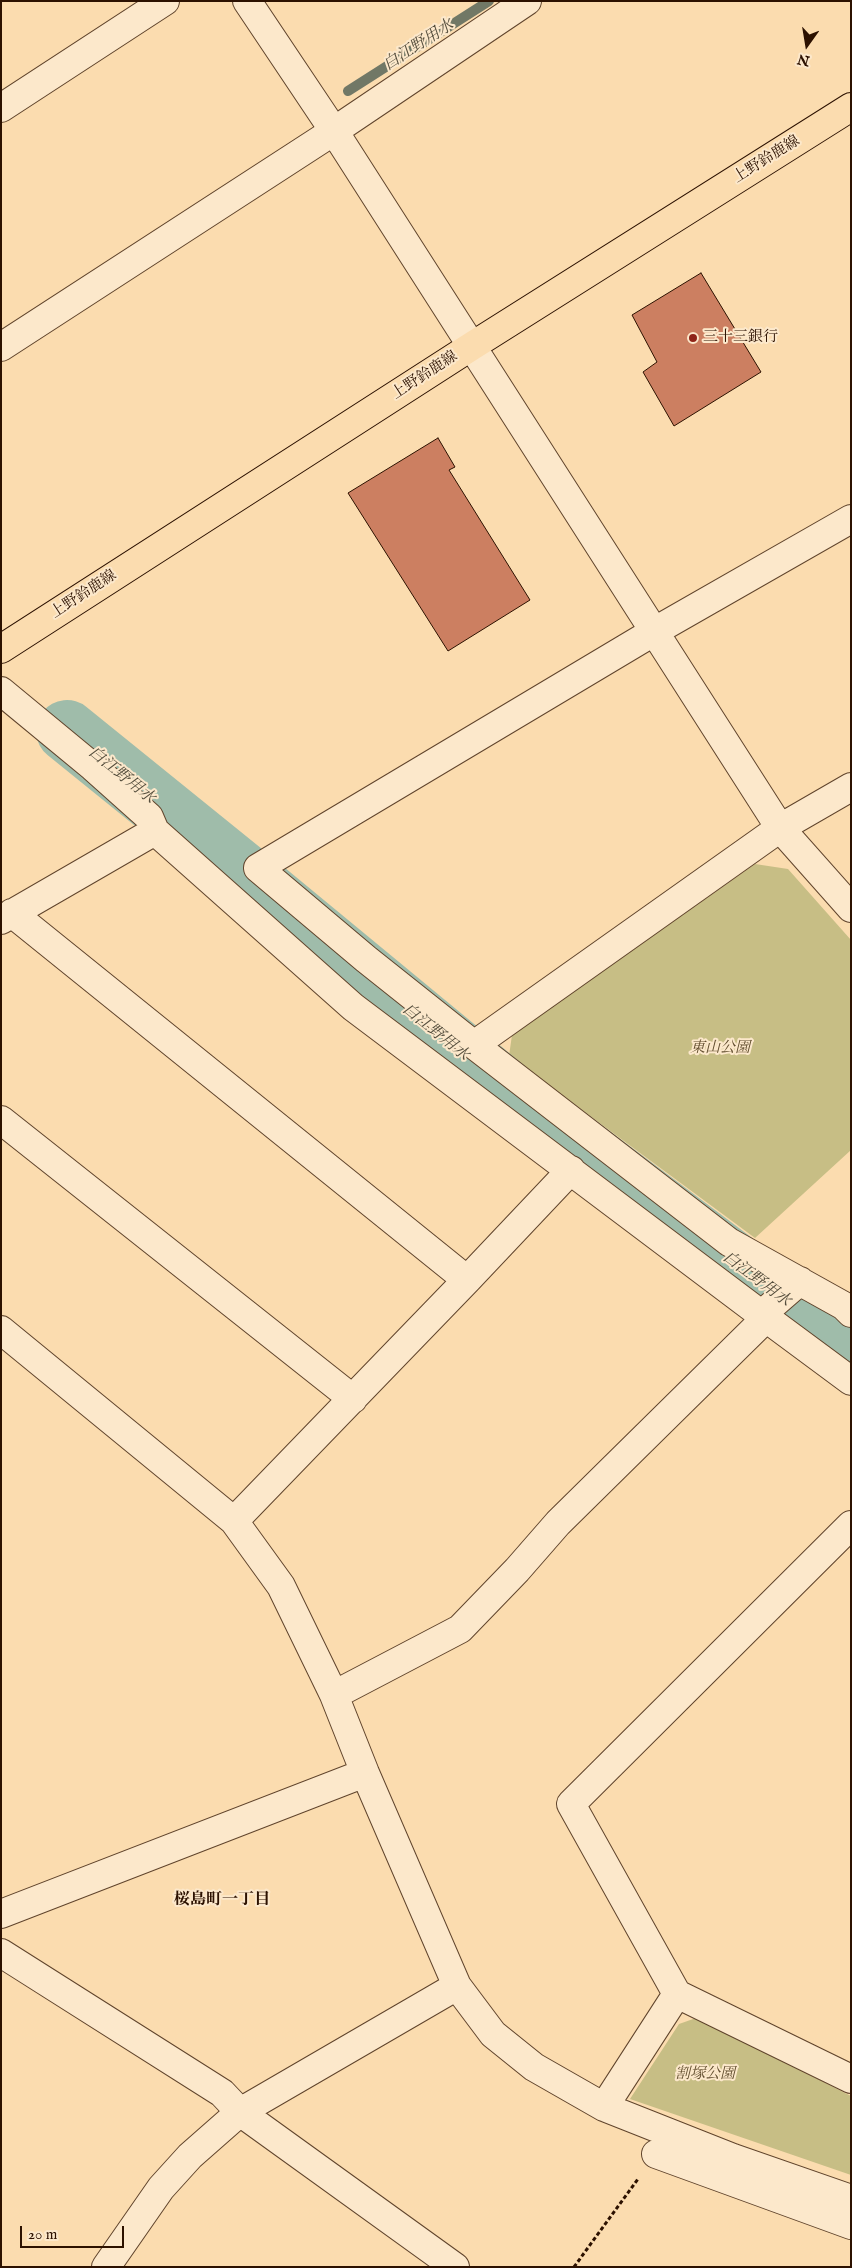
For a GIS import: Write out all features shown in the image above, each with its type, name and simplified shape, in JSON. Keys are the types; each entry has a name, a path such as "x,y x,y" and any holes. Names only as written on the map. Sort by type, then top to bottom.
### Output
{"main road":[{"name":"上野鈴鹿線","path":"1,649 472,346 851,107"}],"street":[{"path":"1,108 165,1"},
{"path":"247,1 334,131 780,828 851,908"},
{"path":"1,347 334,131 527,1"},
{"path":"851,519 655,631 258,868 366,960 729,1242 794,1285 844,1306 851,1314"},
{"path":"1,691 94,767 149,817 155,831 353,1006 765,1313 851,1381"},
{"path":"474,1045 780,828 851,787"},
{"path":"155,831 7,917 467,1280"},
{"path":"1,1120 353,1399"},
{"path":"234,1521 571,1170"},
{"path":"334,1696 460,1629 517,1570 558,1523 794,1285"},
{"path":"1,1330 234,1521 281,1586 334,1696 365,1773 457,1986 493,2034 534,2067 604,2107 733,2158 851,2199"},
{"path":"851,1525 571,1804 678,1994 851,2079"},
{"path":"1,1914 365,1773"},
{"path":"1,1953 222,2093 240,2112 455,2267"},
{"path":"106,2267 161,2188 190,2156 240,2112 457,1986"},
{"path":"604,2107 678,1994"},
{"path":"656,2154 851,2226"}],"path":[{"path":"574,2267 656,2154"}],"green space":[{"name":"東山公園","path":"755,864 788,869 851,940 851,1150 755,1238 509,1056 512,1035"},
{"name":"割塚公園","path":"696,2018 851,2096 851,2175 630,2099 679,2024"}],"building":[{"name":"三十三銀行","path":"701,273 761,372 674,426 643,372 657,362 632,315"},
{"path":"438,438 455,467 449,470 530,600 448,651 348,493"}],"waterway":[{"name":"白江野用水","path":"348,91 489,1"},
{"name":"白江野用水","path":"67,731 521,1103 851,1351"}],"place":[{"name":"三十三銀行","path":"693,338"}],"district":[{"name":"桜島町一丁目","path":"222,1901"}]}
